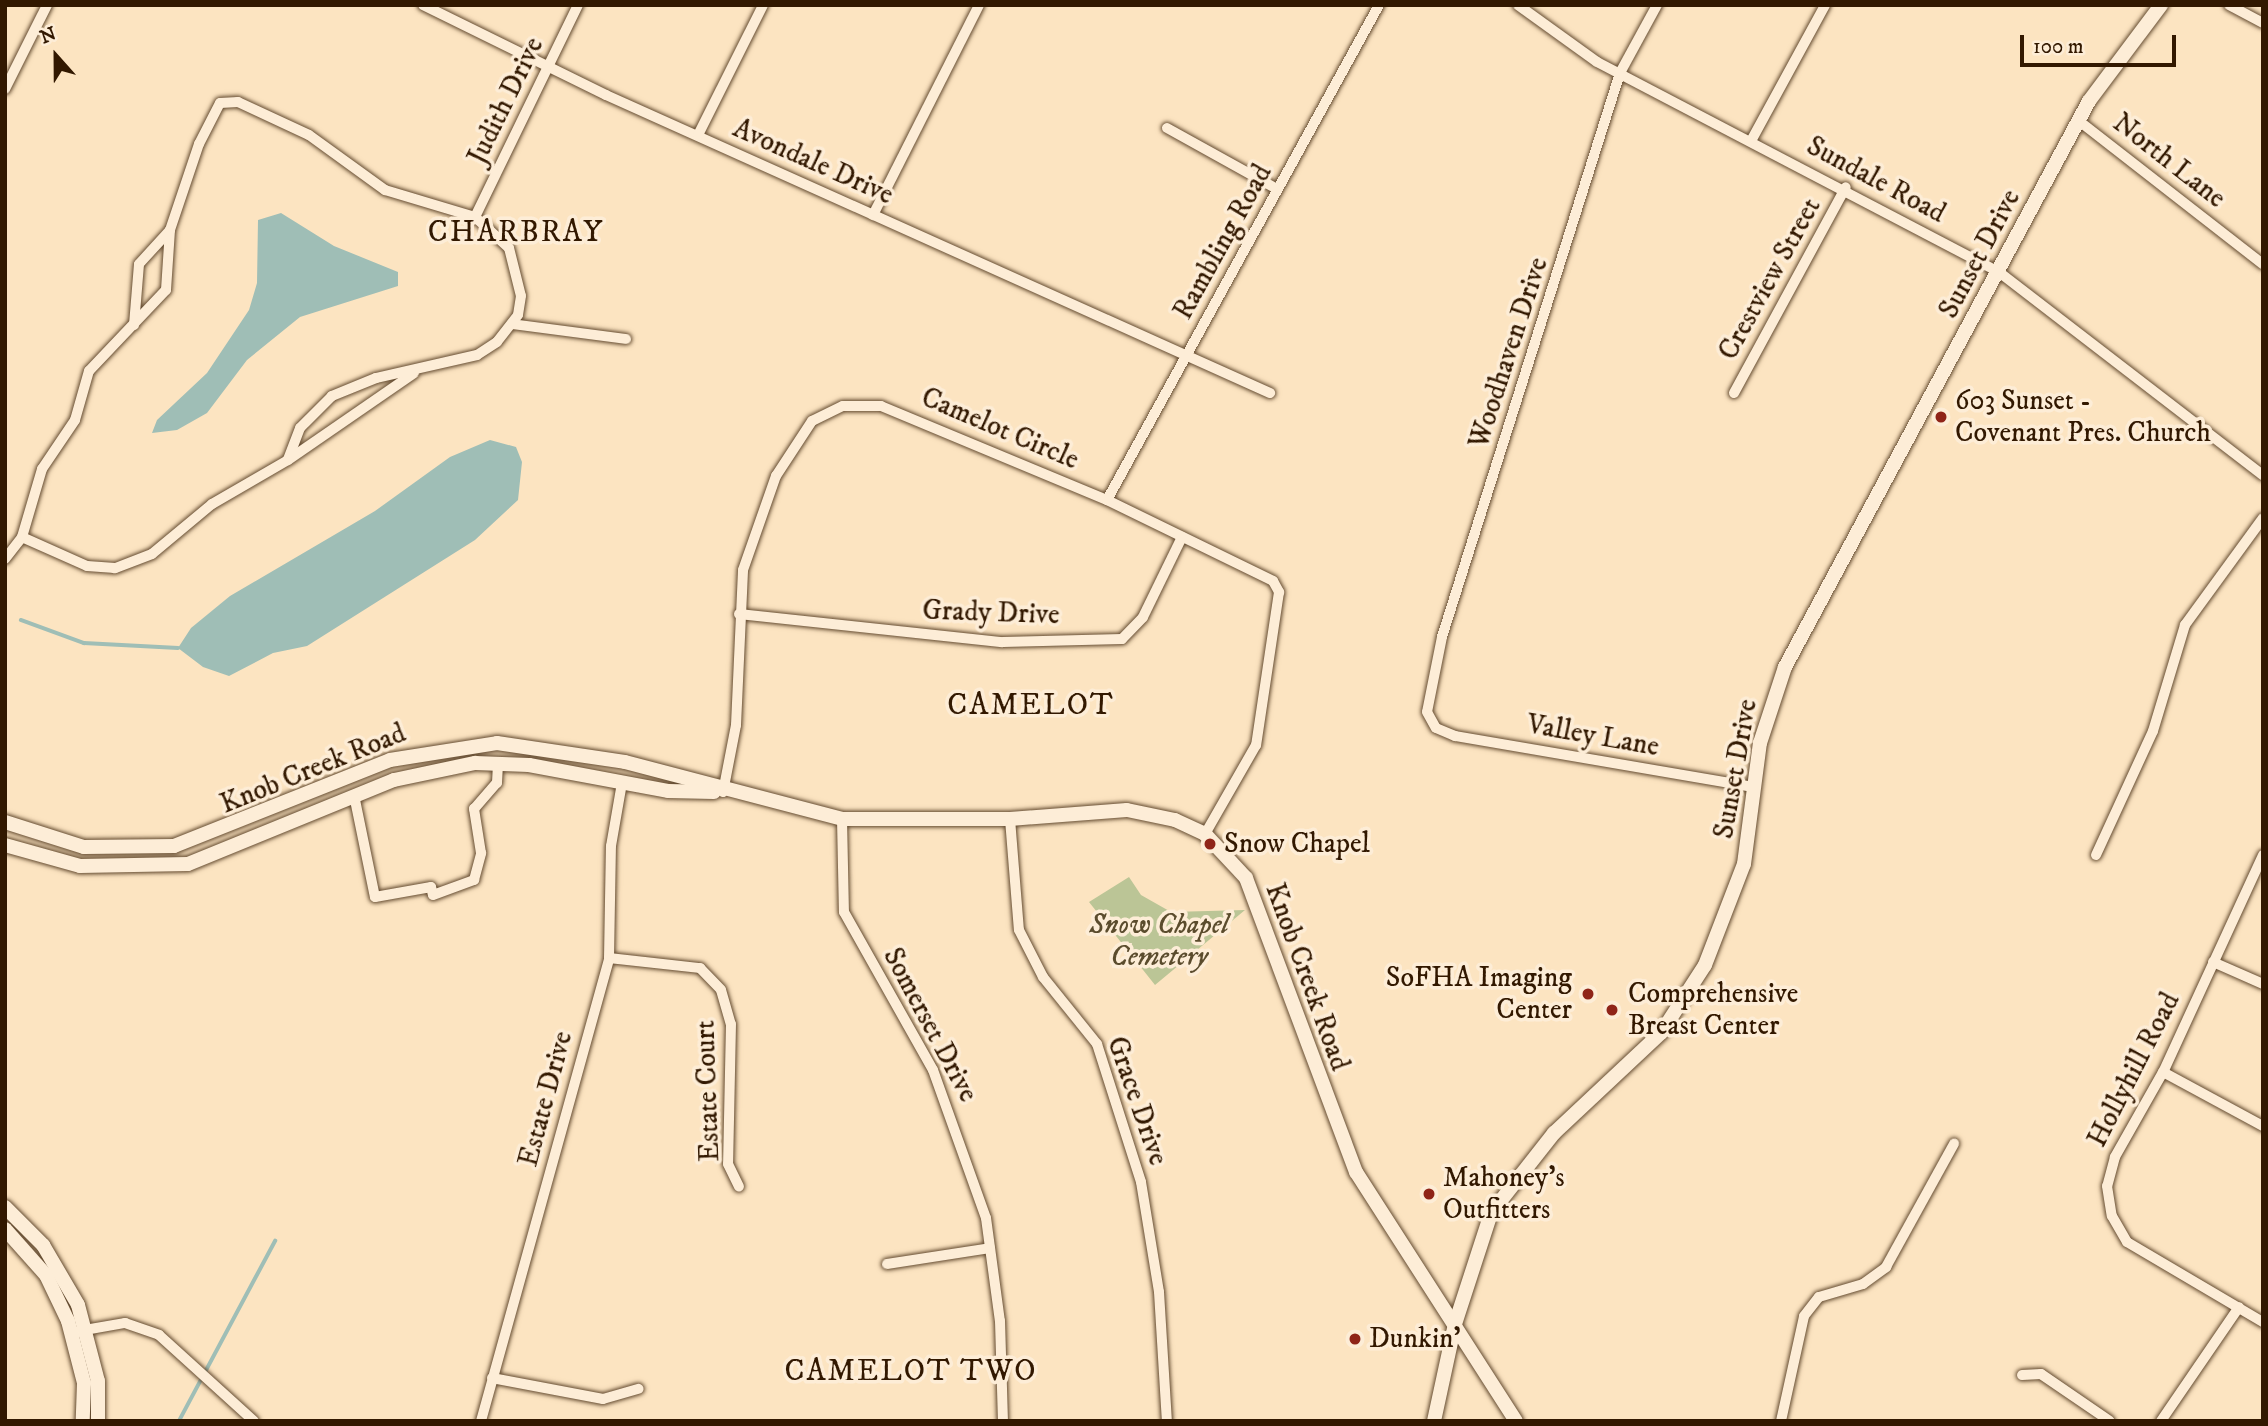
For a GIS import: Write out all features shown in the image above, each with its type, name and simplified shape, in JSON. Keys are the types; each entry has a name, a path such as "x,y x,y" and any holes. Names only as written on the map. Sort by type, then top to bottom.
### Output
{"main road":[{"name":"Sunset Drive","path":"1434,1421 1455,1324 1481,1236 1500,1201 1554,1133 1661,1033 1705,965 1744,864 1753,786 1785,667 2097,86 2161,5"},
{"name":"Knob Creek Road","path":"5,821 40,837 106,850 174,846 265,813 347,778 424,751 497,743 596,757 673,772 723,792"},
{"path":"497,743 498,762"},
{"path":"596,757 615,768 622,783 645,772 673,772"},
{"name":"Knob Creek Road","path":"5,845 80,866 135,869 188,864 354,795 424,771 498,762 622,783 723,792 842,819 1010,819 1142,811 1205,834 1235,863 1255,896 1356,1172 1516,1421"},
{"path":"347,778 354,795"},
{"path":"265,813 272,831"},
{"path":"106,850 135,869 174,846"},
{"path":"5,1207 18,1216 69,1283 79,1331 84,1383 83,1421"},
{"path":"5,1229 46,1275 79,1331 98,1381 98,1421"}],"street":[{"path":"5,89 47,5"},
{"name":"Avondale Drive","path":"423,5 698,135 1269,393"},
{"name":"Judith Drive","path":"475,217 578,5"},
{"path":"698,135 763,5"},
{"path":"873,215 979,5"},
{"name":"Rambling Road","path":"1107,500 1379,5"},
{"name":"Woodhaven Drive","path":"1430,721 1442,637 1620,73 1657,5"},
{"path":"1751,141 1825,5"},
{"path":"2230,5 2263,23"},
{"name":"Sundale Road","path":"1524,6 1565,42 1620,73 1846,187 1999,272 2263,475"},
{"path":"5,559 22,537 36,481 75,420 89,372 166,290 170,230 199,144 220,103 231,100 309,135 384,190 475,217 509,248 519,271 522,296 512,324 477,355 420,368 332,396 300,428 288,460"},
{"name":"North Lane","path":"2079,121 2263,264"},
{"path":"1167,128 1277,189"},
{"name":"Crestview Street","path":"1734,393 1846,187"},
{"path":"134,325 139,264 170,230"},
{"path":"512,324 626,339"},
{"path":"22,537 86,566 128,564 288,460 420,368"},
{"name":"Camelot Circle","path":"723,792 736,725 738,614 743,570 776,475 798,434 827,411 860,404 902,412 1107,500 1182,537 1257,568 1279,592 1256,745 1205,834"},
{"path":"2095,855 2153,731 2185,625 2263,518"},
{"name":"Grady Drive","path":"738,614 1003,642 1122,639 1143,617 1182,537"},
{"name":"Valley Lane","path":"1430,721 1455,736 1753,786"},
{"path":"354,795 375,897 431,887 433,895 474,880 481,853 474,809 497,783 498,762"},
{"name":"Estate Drive","path":"481,1421 608,958 611,846 622,783"},
{"name":"Somerset Drive","path":"842,819 844,912 955,1118 990,1248 1000,1321 1003,1421"},
{"name":"Grace Drive","path":"1010,819 1019,930 1043,977 1097,1044 1141,1182 1159,1292 1167,1421"},
{"name":"Hollyhill Road","path":"2263,855 2164,1072 2109,1172 2112,1216 2127,1242 2263,1322"},
{"name":"Estate Court","path":"608,958 699,968 722,990 732,1024 728,1164 739,1187"},
{"path":"2213,962 2263,984"},
{"path":"2164,1072 2263,1126"},
{"path":"1782,1421 1804,1316 1819,1297 1863,1284 1886,1268 1954,1144"},
{"path":"5,1229 18,1216"},
{"path":"887,1264 990,1248"},
{"path":"2161,1421 2239,1307"},
{"path":"79,1331 125,1323 159,1335 254,1421"},
{"path":"2022,1374 2041,1374 2110,1421"},
{"path":"492,1378 566,1395 603,1399 639,1389"}],"green space":[{"name":"Snow Chapel Cemetery","path":"1129,877 1141,895 1171,912 1245,910 1155,985 1089,902"}],"water":[{"path":"281,213 334,246 398,272 398,286 300,317 247,360 207,413 177,430 152,433 157,420 207,373 249,310 257,283 258,220"},
{"path":"490,440 516,447 522,462 518,500 475,540 307,646 273,653 229,676 203,667 178,648 191,628 230,596 375,511 450,457"}],"waterway":[{"path":"21,620 84,643 178,648"},
{"path":"179,1421 275,1241"}],"place":[{"name":"603 Sunset - Covenant Pres. Church","path":"1941,417"},
{"name":"Snow Chapel","path":"1210,844"},
{"name":"SoFHA Imaging Center","path":"1588,994"},
{"name":"Comprehensive Breast Center","path":"1612,1010"},
{"name":"Mahoney's Outfitters","path":"1429,1194"},
{"name":"Dunkin'","path":"1355,1339"}],"district":[{"name":"CHARBRAY","path":"516,233"},
{"name":"CAMELOT","path":"1031,706"},
{"name":"CAMELOT TWO","path":"911,1372"}]}
